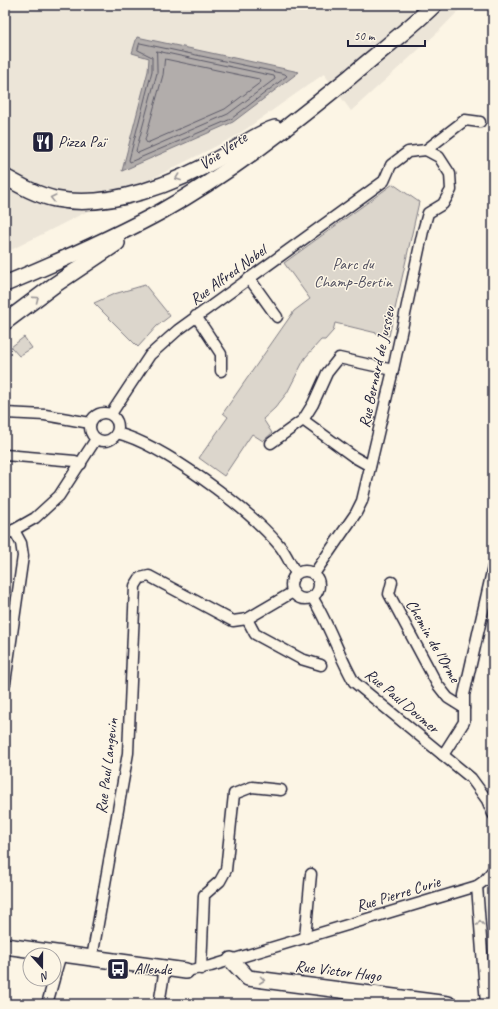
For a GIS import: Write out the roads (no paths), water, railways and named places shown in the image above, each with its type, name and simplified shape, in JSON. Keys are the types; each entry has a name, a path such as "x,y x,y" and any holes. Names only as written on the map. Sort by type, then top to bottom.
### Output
{"main road":[{"name":"Voie Verte","path":"5,277 71,251 157,207 233,160 275,128 421,5"},
{"name":"Voie Verte","path":"5,284 74,255 162,211 236,166 289,127 434,5"},
{"path":"5,177 30,191 54,199 78,202 106,201 138,193 185,175 224,156 260,133 275,128"},
{"path":"5,322 53,286 111,247 156,220 162,211"},
{"path":"5,946 22,948"},
{"path":"62,954 186,971"},
{"name":"Rue Victor Hugo","path":"231,960 248,978 448,1004"}],"street":[{"path":"426,150 465,120 480,122"},
{"name":"Rue Alfred Nobel","path":"111,414 150,355 178,330 384,181 391,165 408,152 426,150"},
{"name":"Rue Bernard de Jussieu","path":"314,574 356,513 362,500 428,213 443,204 451,190 450,174 439,157 426,150"},
{"path":"249,278 277,317"},
{"path":"196,316 221,354 221,371"},
{"path":"271,443 303,420 327,372 339,358 393,370"},
{"path":"5,413 45,415 90,423"},
{"path":"98,414 111,414 118,425 117,433 114,437 106,441 96,439 90,432 90,423 98,414"},
{"path":"303,420 354,457 370,466"},
{"path":"117,433 128,436 164,454 248,513 280,546 296,574"},
{"path":"5,683 23,556 21,543 10,532 35,518 59,496 96,439"},
{"path":"5,455 75,461 81,464"},
{"path":"443,755 464,722 464,695 493,567"},
{"path":"307,571 314,574 319,586 312,596 304,599 293,592 290,584 296,574 307,571"},
{"name":"Rue Paul Langevin","path":"92,958 128,753 135,586 140,578 149,576 233,621 247,619"},
{"name":"Chemin de l'Orme","path":"392,582 389,594 437,684 448,698 464,708"},
{"path":"293,592 247,619 255,634 301,659 320,665"},
{"name":"Rue Paul Doumer","path":"312,596 324,616 344,666 354,682 471,778 487,800 493,814"},
{"path":"201,969 204,895 220,881 226,870 234,794 252,787 282,790"},
{"name":"Rue Pierre Curie","path":"186,971 201,969 477,886 484,881 493,870"},
{"path":"305,938 311,874"},
{"path":"477,886 486,1004"},
{"path":"159,1004 165,968"},
{"path":"47,1004 52,987"}],"water":[{"path":"137,37 299,72 233,122 122,171 148,71 149,58 132,53"}],"place":[{"name":"Pizza Paï","path":"43,142"},
{"name":"Allende","path":"118,969"}],"park label":[{"name":"Parc du Champ-Bertin","path":"353,273"}]}
